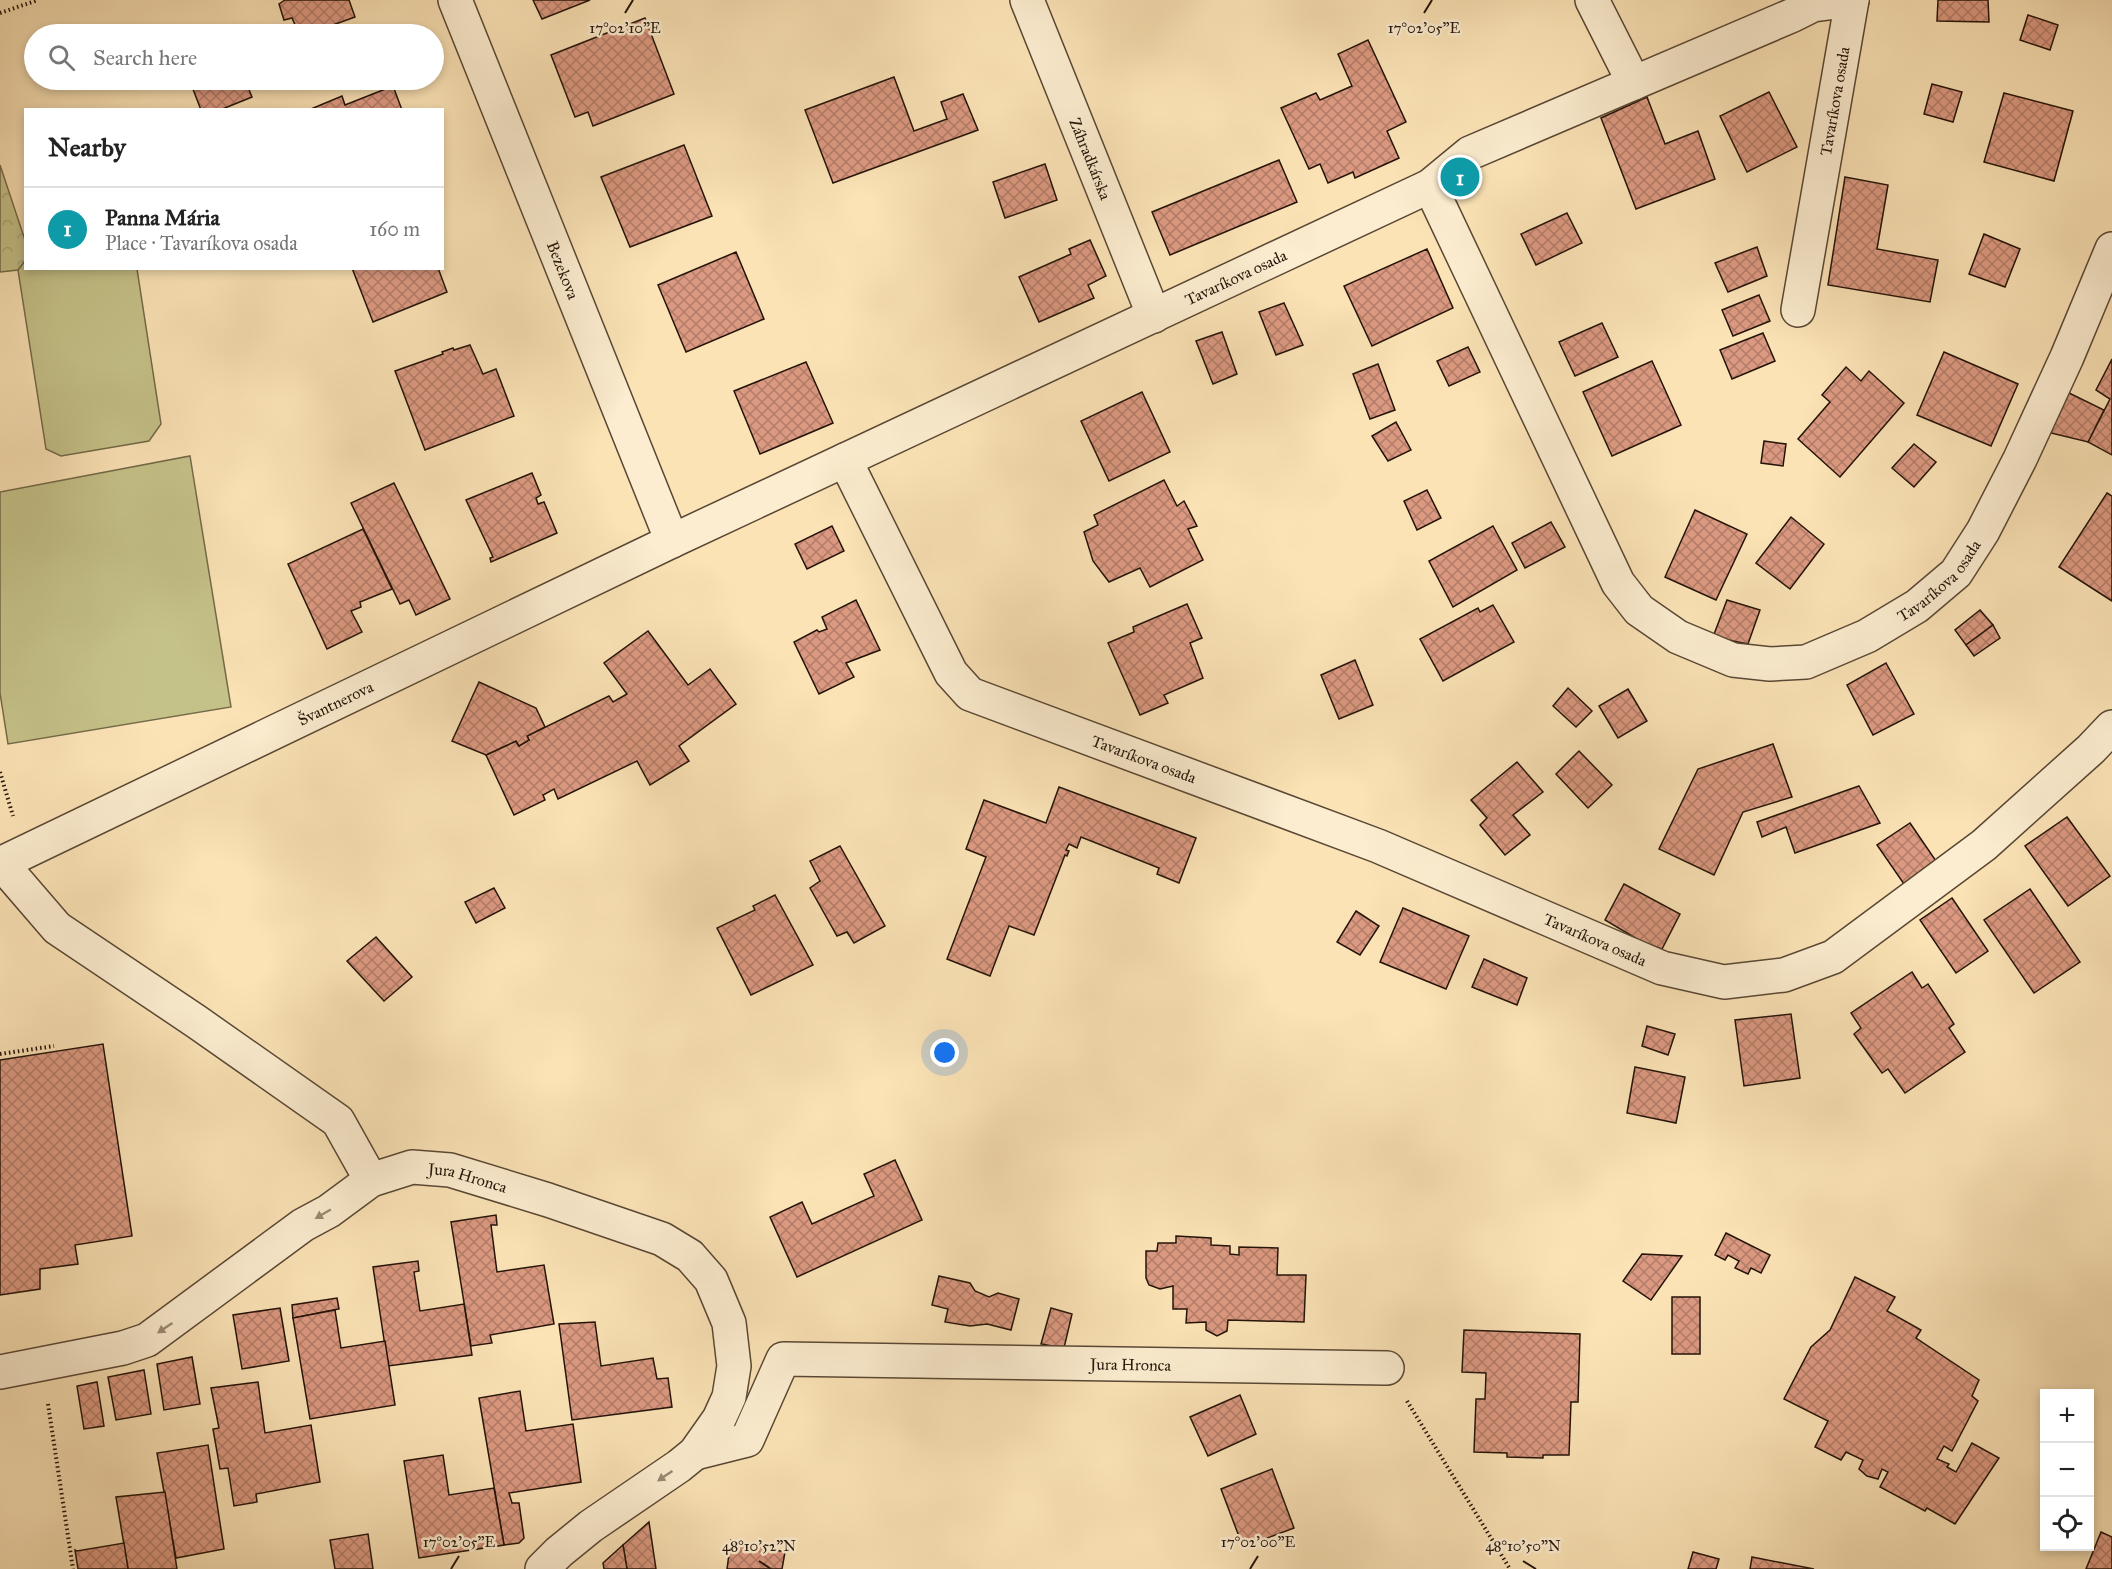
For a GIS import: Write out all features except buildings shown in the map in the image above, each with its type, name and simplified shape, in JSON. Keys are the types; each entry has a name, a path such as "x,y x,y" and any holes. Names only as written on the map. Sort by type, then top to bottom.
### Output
{"street":[{"name":"Bezekova","path":"455,0 672,541"},
{"name":"Záhradkárska","path":"1027,0 1154,316"},
{"path":"1592,0 1634,84"},
{"name":"Tavaríkova osada","path":"1798,310 1852,0 1813,5 1470,153 1431,186 845,460 951,673 970,693 1378,846 1662,968 1724,982 1784,975 1833,957 1984,845 2112,728"},
{"name":"Tavaríkova osada","path":"1431,186 1618,583 1639,610 1678,637 1733,660 1770,664 1806,662 1866,636 1917,606 1956,573 1983,531 2020,459 2067,357 2112,249"},
{"name":"Švantnerova","path":"1,864 845,460"},
{"path":"1,864 57,927 338,1121 371,1180"},
{"name":"Jura Hronca","path":"0,1372 123,1348 147,1340 303,1225 329,1211 371,1180 412,1167 450,1170 548,1200 662,1239 678,1246 702,1267 711,1280 729,1323 734,1366 729,1396 719,1419 695,1453 591,1526 542,1569"},
{"name":"Jura Hronca","path":"695,1453 747,1440 783,1359 1387,1368"}],"path":[{"path":"0,13 38,0"},
{"path":"0,772 15,823"},
{"path":"0,1054 54,1046"},
{"path":"1387,1368 1510,1569"},
{"path":"46,1395 73,1569"}],"green space":[{"path":"0,165 24,237 24,262 18,270 0,272"},
{"path":"24,262 24,270 137,270 161,424 149,441 61,456 46,449 18,270"},
{"path":"190,456 231,707 8,744 0,693 0,492"}],"place":[{"name":"Panna Mária","path":"1460,177"}]}
